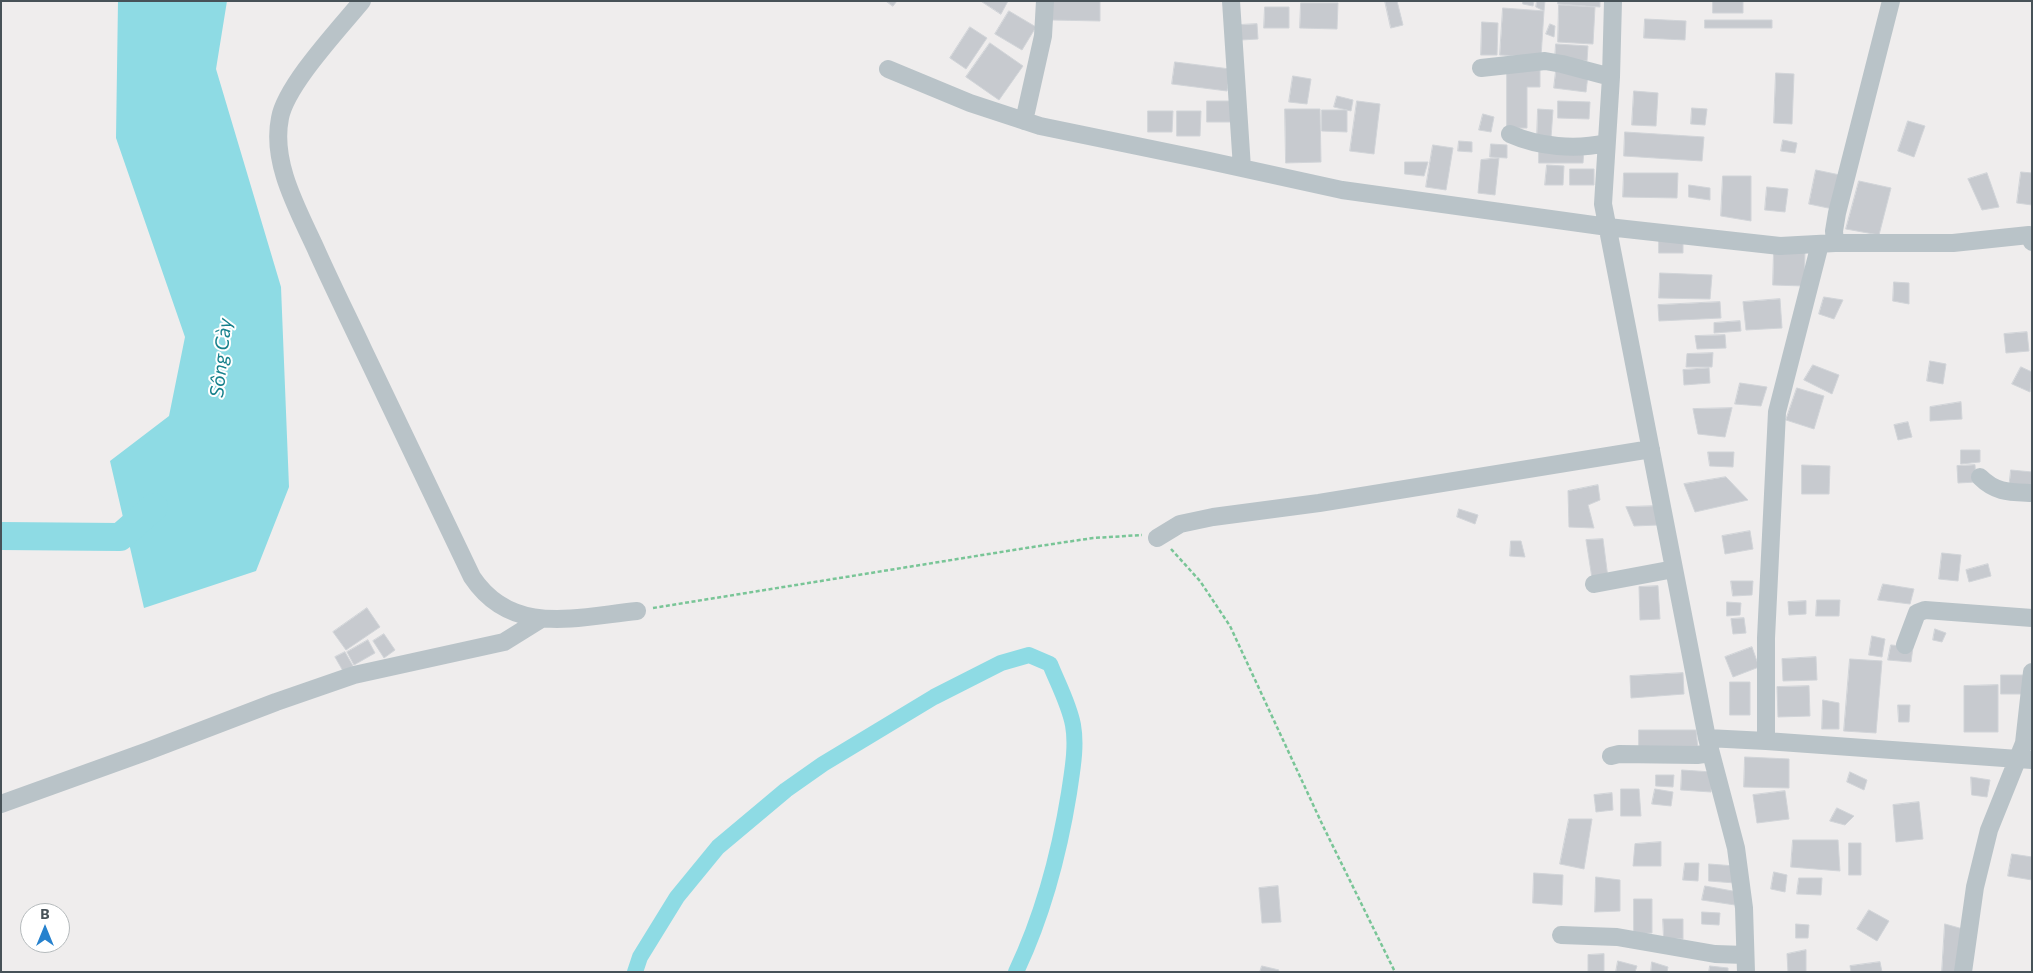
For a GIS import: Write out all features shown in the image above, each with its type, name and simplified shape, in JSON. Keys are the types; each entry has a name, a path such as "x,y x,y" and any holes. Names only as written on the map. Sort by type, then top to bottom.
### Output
{"street":[{"path":"362,1 302,75 284,104 280,117 278,145 283,168 296,204 322,263 472,577 481,590 496,604 516,613 542,619 637,611"},
{"path":"1024,121 1043,36 1045,1"},
{"path":"1231,1 1242,168"},
{"path":"1561,935 1617,937 1715,954 1746,964 1744,908 1736,848 1709,746 1603,204 1611,77 1613,1"},
{"path":"1766,741 1766,638 1777,412 1837,213 1891,1"},
{"path":"1480,68 1545,61 1611,77"},
{"path":"888,69 970,103 1040,126 1342,190 1608,227 1780,246 1828,243 1953,243 2029,235 2032,242"},
{"path":"1510,134 1534,143 1557,145 1593,146 1606,142"},
{"path":"1158,538 1180,524 1213,517 1319,503 1651,448"},
{"path":"1980,477 1989,486 1997,489 2032,493"},
{"path":"1594,584 1674,569"},
{"path":"1905,645 1917,613 1925,610 2032,618"},
{"path":"1,804 346,678 376,669 504,642 542,619"},
{"path":"1963,972 1975,887 1989,830 2025,760 2024,743 2032,672"},
{"path":"1611,756 1697,755 1709,746 1766,741 2025,760"}],"path":[{"path":"637,611 1093,538 1144,535 1158,538 1176,553 1200,581 1230,626 1323,826 1395,972"}],"water":[{"path":"118,1 227,1 216,69 281,287 289,487 256,571 144,608 110,461 169,416 185,337 116,138"}],"building":[{"path":"886,1 897,1 893,6"},
{"path":"981,1 1008,1 1001,14"},
{"path":"1052,1 1100,1 1100,21 1052,20"},
{"path":"1385,1 1397,1 1403,25 1391,28"},
{"path":"1523,1 1534,1 1533,6 1523,4"},
{"path":"1537,1 1545,1 1544,11 1536,7"},
{"path":"1558,1 1600,1 1600,7 1558,4"},
{"path":"1713,1 1743,1 1743,13 1713,13"},
{"path":"1301,3 1338,3 1337,29 1300,28"},
{"path":"1559,5 1595,7 1593,44 1558,42"},
{"path":"1265,7 1289,7 1289,28 1264,28"},
{"path":"1503,8 1544,11 1541,57 1500,55"},
{"path":"1009,11 1036,27 1022,50 995,34"},
{"path":"1645,19 1686,21 1685,40 1644,38"},
{"path":"1705,20 1772,20 1772,28 1705,28"},
{"path":"1482,22 1498,23 1497,55 1481,55"},
{"path":"1257,24 1258,39 1241,40 1239,25"},
{"path":"1550,24 1555,26 1554,37 1546,34"},
{"path":"970,27 987,38 966,69 950,58"},
{"path":"990,43 1023,66 999,100 966,77"},
{"path":"1556,44 1588,46 1587,61 1555,59"},
{"path":"1175,62 1230,69 1227,91 1172,84"},
{"path":"1507,70 1540,70 1540,87 1527,87 1527,128 1507,128"},
{"path":"1556,71 1588,75 1586,92 1554,88"},
{"path":"1776,73 1794,74 1792,124 1774,123"},
{"path":"1293,76 1311,79 1307,104 1289,102"},
{"path":"1634,91 1658,93 1656,126 1632,125"},
{"path":"1337,96 1353,100 1351,111 1334,107"},
{"path":"1207,101 1232,101 1231,122 1207,122"},
{"path":"1357,101 1380,104 1374,154 1350,151"},
{"path":"1558,101 1590,102 1589,119 1558,118"},
{"path":"1692,108 1707,109 1705,125 1691,124"},
{"path":"1285,109 1320,109 1321,162 1286,163"},
{"path":"1538,109 1553,110 1551,138 1537,137"},
{"path":"1322,110 1347,110 1347,132 1322,131"},
{"path":"1148,111 1173,111 1172,132 1148,132"},
{"path":"1177,111 1201,111 1200,136 1177,136"},
{"path":"1483,114 1494,117 1491,132 1479,130"},
{"path":"1908,121 1925,126 1914,157 1898,151"},
{"path":"1625,132 1704,137 1702,161 1624,156"},
{"path":"1783,140 1797,143 1795,153 1781,151"},
{"path":"1459,141 1472,142 1472,152 1458,151"},
{"path":"1491,144 1507,145 1507,158 1490,157"},
{"path":"1433,145 1453,148 1446,190 1426,187"},
{"path":"1539,149 1584,150 1583,163 1539,163"},
{"path":"1499,158 1495,195 1478,193 1481,160"},
{"path":"1405,162 1428,162 1424,176 1405,174"},
{"path":"1547,165 1564,166 1563,185 1545,185"},
{"path":"1570,169 1594,169 1594,185 1570,185"},
{"path":"1816,170 1840,175 1833,209 1809,204"},
{"path":"2021,172 2032,173 2032,205 2017,203"},
{"path":"1624,173 1678,173 1677,198 1623,197"},
{"path":"1987,173 1999,207 1982,210 1968,179"},
{"path":"1723,176 1751,176 1751,221 1721,216"},
{"path":"1859,181 1891,188 1879,235 1846,229"},
{"path":"1689,185 1710,188 1710,200 1689,197"},
{"path":"1767,187 1788,189 1785,212 1765,210"},
{"path":"1659,240 1683,241 1683,253 1659,253"},
{"path":"1774,251 1805,252 1804,286 1773,285"},
{"path":"1660,273 1712,275 1710,299 1659,298"},
{"path":"1894,282 1909,283 1909,304 1893,301"},
{"path":"1824,297 1843,300 1834,319 1819,314"},
{"path":"1780,299 1782,328 1746,330 1743,302"},
{"path":"1720,302 1721,318 1659,321 1658,305"},
{"path":"1740,321 1741,331 1714,333 1714,323"},
{"path":"2027,332 2029,351 2006,353 2004,334"},
{"path":"1725,335 1726,348 1697,349 1695,336"},
{"path":"1713,353 1712,367 1686,367 1687,354"},
{"path":"1930,361 1946,364 1943,384 1927,381"},
{"path":"1813,365 1839,375 1832,394 1804,380"},
{"path":"2021,367 2032,372 2030,392 2012,384"},
{"path":"1709,368 1710,383 1684,385 1683,370"},
{"path":"1740,383 1767,387 1761,406 1735,404"},
{"path":"1797,388 1824,396 1814,429 1786,420"},
{"path":"1961,402 1962,419 1930,421 1930,407"},
{"path":"1732,408 1725,437 1698,434 1693,409"},
{"path":"1908,422 1912,437 1898,440 1894,425"},
{"path":"1961,450 1980,450 1980,462 1961,464"},
{"path":"1708,452 1734,452 1733,467 1710,466"},
{"path":"1802,465 1830,466 1829,494 1802,494"},
{"path":"1975,465 1976,482 1958,483 1957,466"},
{"path":"2011,470 2032,472 2031,490 2009,489"},
{"path":"1726,477 1748,500 1695,512 1684,484"},
{"path":"1598,485 1600,500 1588,505 1594,528 1569,527 1568,491"},
{"path":"1656,506 1658,525 1634,526 1626,507"},
{"path":"1459,509 1478,515 1475,524 1457,517"},
{"path":"1750,531 1753,549 1725,554 1722,536"},
{"path":"1603,539 1608,578 1592,578 1586,540"},
{"path":"1511,541 1521,541 1525,557 1510,556"},
{"path":"1942,553 1961,555 1958,581 1939,579"},
{"path":"1988,564 1991,576 1969,582 1966,570"},
{"path":"1731,581 1753,581 1752,595 1733,596"},
{"path":"1883,584 1914,589 1910,604 1878,600"},
{"path":"1658,586 1660,619 1640,620 1639,587"},
{"path":"1817,600 1840,600 1839,616 1816,616"},
{"path":"1806,601 1806,614 1789,615 1788,602"},
{"path":"1727,602 1741,603 1740,615 1727,616"},
{"path":"367,608 380,627 346,650 333,632"},
{"path":"1744,618 1746,633 1733,634 1731,619"},
{"path":"1935,629 1946,633 1942,642 1933,640"},
{"path":"384,634 395,650 384,658 373,641"},
{"path":"1872,636 1885,639 1882,657 1869,655"},
{"path":"368,640 375,653 354,665 347,652"},
{"path":"1891,645 1913,647 1911,662 1888,660"},
{"path":"1752,647 1759,667 1733,677 1725,657"},
{"path":"345,652 353,666 343,671 335,657"},
{"path":"1816,657 1817,680 1783,681 1782,659"},
{"path":"1850,659 1882,661 1876,733 1844,731"},
{"path":"1683,673 1684,694 1631,698 1630,676"},
{"path":"2001,675 2028,675 2028,694 2001,694"},
{"path":"1730,682 1750,682 1750,715 1730,715"},
{"path":"1998,685 1998,732 1964,732 1964,686"},
{"path":"1809,686 1810,716 1778,717 1777,687"},
{"path":"1823,700 1839,703 1839,729 1822,729"},
{"path":"1898,705 1910,705 1909,722 1899,722"},
{"path":"1639,730 1696,730 1698,749 1639,749"},
{"path":"1745,757 1789,759 1789,788 1744,787"},
{"path":"1682,770 1712,772 1711,792 1681,790"},
{"path":"1850,772 1867,780 1864,790 1847,782"},
{"path":"1656,775 1674,775 1673,787 1656,786"},
{"path":"1971,777 1990,780 1987,797 1972,795"},
{"path":"1621,789 1639,789 1641,816 1621,816"},
{"path":"1655,789 1673,792 1671,806 1652,804"},
{"path":"1785,791 1789,819 1757,823 1753,795"},
{"path":"1612,793 1613,810 1596,812 1594,795"},
{"path":"1919,802 1923,839 1896,842 1893,805"},
{"path":"1837,808 1854,816 1845,825 1830,821"},
{"path":"1569,819 1592,819 1584,869 1560,864"},
{"path":"1793,840 1838,840 1840,871 1791,867"},
{"path":"1661,842 1661,866 1633,866 1635,844"},
{"path":"1849,843 1861,843 1861,875 1849,875"},
{"path":"2012,854 2032,857 2032,880 2008,876"},
{"path":"1685,863 1699,863 1698,881 1683,880"},
{"path":"1709,864 1735,866 1735,883 1709,881"},
{"path":"1774,872 1787,875 1785,892 1771,889"},
{"path":"1534,873 1563,875 1562,905 1533,903"},
{"path":"1596,877 1620,880 1620,911 1595,912"},
{"path":"1799,878 1822,878 1821,895 1797,894"},
{"path":"1278,886 1281,922 1262,923 1259,888"},
{"path":"1705,886 1738,892 1735,905 1702,900"},
{"path":"1634,899 1652,899 1652,933 1634,934"},
{"path":"1869,910 1889,921 1877,941 1857,929"},
{"path":"1702,912 1720,913 1719,925 1702,924"},
{"path":"1663,919 1683,919 1683,939 1664,938"},
{"path":"1796,924 1809,925 1808,938 1796,938"},
{"path":"1945,924 1963,929 1959,972 1942,972"},
{"path":"1806,950 1806,972 1788,972 1787,954"},
{"path":"1604,954 1604,972 1588,972 1588,955"},
{"path":"1618,961 1637,966 1635,972 1616,972"},
{"path":"1652,962 1668,967 1667,972 1651,972"},
{"path":"1880,962 1882,972 1851,972 1850,966"},
{"path":"1262,966 1279,970 1278,972 1260,972"},
{"path":"1710,966 1728,968 1728,972 1709,972"}],"waterway":[{"name":"Sông Cày","path":"1,536 120,537 154,507"},
{"path":"635,972 640,957 677,897 718,847 786,790 823,764 934,697 1001,663 1029,655 1050,664 1071,717 1074,733 1074,751 1069,793 1055,862 1042,907 1016,972"}]}
